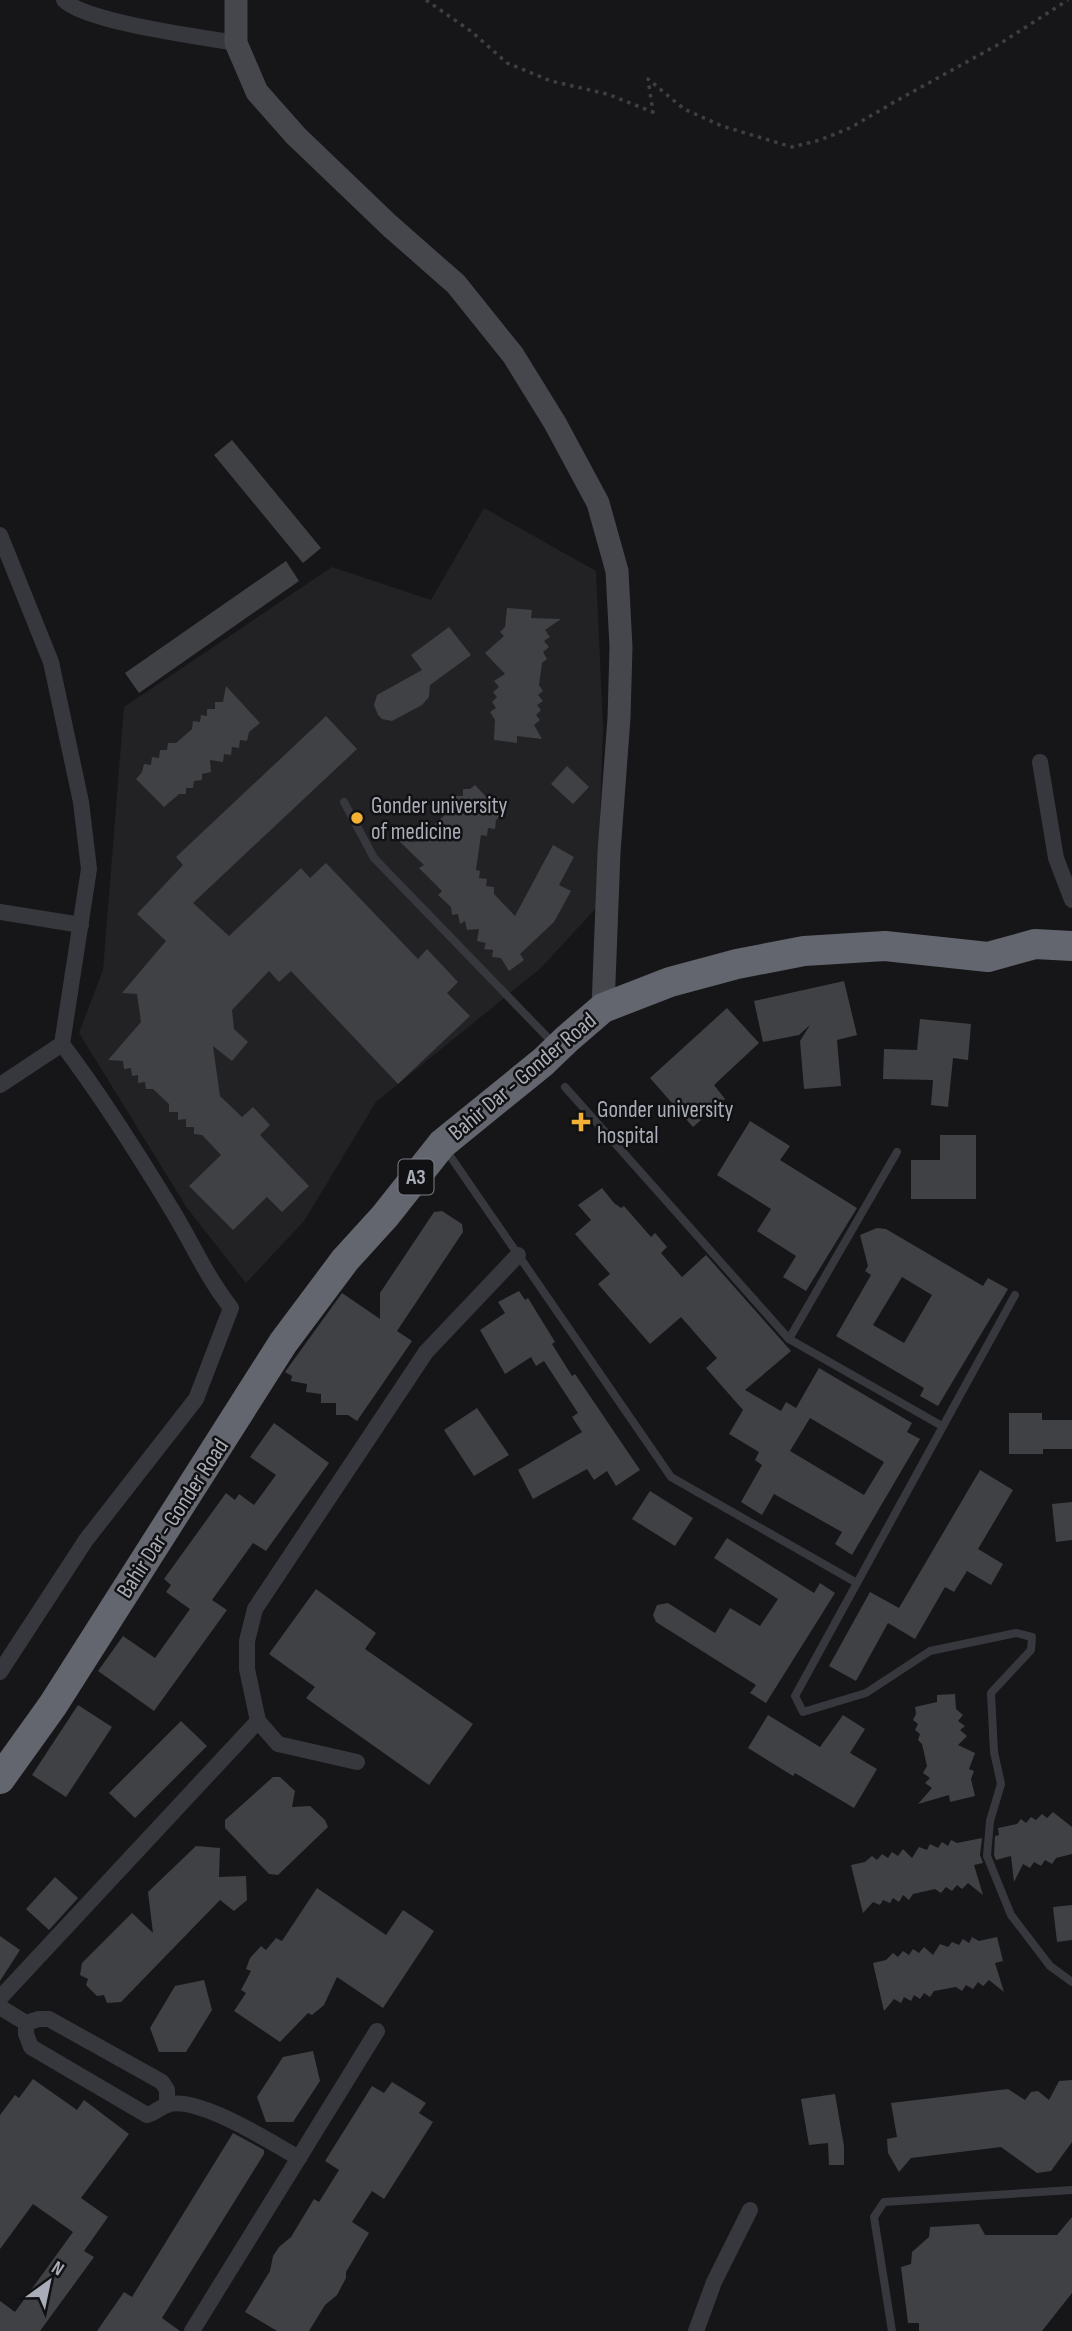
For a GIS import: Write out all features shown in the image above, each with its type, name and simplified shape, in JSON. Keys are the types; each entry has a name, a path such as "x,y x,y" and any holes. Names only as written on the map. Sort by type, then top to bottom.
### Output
{"highway":[{"name":"Bahir Dar - Gonder Road","path":"0,1779 53,1705 283,1343 345,1259 385,1216 442,1144 543,1062 603,1008 670,982 737,964 804,951 885,946 988,957 1035,944 1072,946"}],"street":[{"path":"64,0 69,5 109,19 236,43"},
{"path":"236,0 236,43 257,92 288,127 390,226 456,284 513,355 555,423 598,503 617,570 621,647 603,1008"},
{"path":"0,535 51,662 81,802 89,869 62,1044 85,1074 176,1216 214,1286 231,1308 196,1399 86,1540 0,1672"},
{"path":"1040,762 1056,859 1072,900"},
{"path":"0,912 81,925"},
{"path":"0,1085 62,1044"},
{"path":"356,1762 278,1744 258,1721 247,1669 247,1641 255,1609 426,1352 518,1255"},
{"path":"0,1997 258,1721"},
{"path":"0,2007 26,2023"},
{"path":"26,2023 49,2019 162,2082 167,2090 167,2105"},
{"path":"26,2023 30,2047 147,2115 157,2113 167,2105 188,2105 207,2110 299,2158"},
{"path":"192,2331 377,2031"},
{"path":"695,2331 714,2282 750,2210"}],"lane":[{"path":"344,802 374,858 558,1048"},
{"path":"565,1087 789,1339 943,1426"},
{"path":"442,1144 671,1477 857,1583"},
{"path":"789,1339 897,1152"},
{"path":"1014,1295 795,1696 803,1712 866,1693 930,1651 1016,1633 1032,1637 1031,1650 991,1693 994,1752 1001,1784 990,1821 987,1856 1011,1915 1049,1966 1072,1982"},
{"path":"892,2331 874,2217 884,2202 1072,2190"}],"path":[{"path":"426,0 472,32 507,63 551,81 607,94 653,112 648,79 684,109 722,126 792,147 850,128 1001,43 1068,0"}],"shaded area":[{"name":"Gonder university of medicine","path":"484,508 596,571 603,728 597,907 541,968 376,1102 304,1221 246,1283 187,1208 79,1033 103,970 124,707 332,567 431,600"}],"building":[{"path":"232,440 321,548 303,563 214,455"},
{"path":"286,561 299,581 139,693 125,673"},
{"path":"507,608 532,610 531,618 561,619 545,630 550,637 544,641 549,647 543,652 547,659 542,663 539,685 543,691 538,695 543,701 537,705 541,710 536,715 540,720 534,725 542,739 517,736 517,743 494,740 495,720 490,712 496,708 492,702 497,697 493,692 499,687 494,681 505,674 485,653 504,636 500,632 505,627"},
{"path":"449,627 471,655 430,685 429,697 422,705 392,721 382,719 374,705 377,695 422,670 411,655"},
{"path":"226,686 260,723 249,732 247,741 240,740 239,748 232,747 231,755 224,754 223,762 210,760 211,772 202,774 202,780 194,781 193,788 186,788 186,794 179,794 164,807 136,779 144,764 151,765 152,757 159,758 160,750 167,750 168,743 176,743 192,729 193,721 200,722 201,715 207,716 207,709 215,709 215,702 223,702"},
{"path":"326,716 357,749 193,903 229,936 301,868 310,878 326,863 418,959 427,949 458,982 447,993 470,1016 398,1084 291,971 279,982 269,971 232,1010 234,1029 248,1042 232,1061 213,1046 220,1096 242,1117 253,1107 270,1125 260,1135 309,1186 282,1212 267,1197 233,1230 189,1186 221,1155 202,1135 194,1134 194,1127 186,1127 186,1119 178,1120 178,1112 169,1112 169,1104 153,1089 146,1089 145,1082 138,1083 138,1075 132,1076 131,1068 124,1069 123,1061 108,1060 141,1022 137,994 122,993 166,941 137,914 183,865 176,857"},
{"path":"567,766 589,787 573,804 551,784"},
{"path":"475,785 491,802 497,796 508,809 496,820 495,829 488,828 487,836 481,835 476,870 480,871 479,878 487,879 486,886 494,887 494,894 515,916 553,845 574,857 559,885 571,891 554,922 520,954 524,960 509,971 501,958 492,957 493,950 484,949 486,943 477,941 479,929 467,930 465,921 460,924 458,914 452,915 451,907 438,895 442,891 419,868 424,865 398,840 416,842 416,833 423,834 424,826 432,827 449,811 449,804 456,804 456,796 463,796 463,789 470,789"},
{"path":"844,981 857,1035 837,1040 841,1086 804,1089 800,1041 810,1025 799,1035 763,1042 754,1001"},
{"path":"727,1008 759,1043 714,1085 725,1099 693,1127 650,1078"},
{"path":"920,1019 971,1024 968,1060 953,1058 948,1107 931,1105 933,1080 883,1079 884,1049 917,1050"},
{"path":"750,1121 790,1146 780,1160 857,1208 806,1291 783,1277 796,1256 757,1231 771,1209 717,1175"},
{"path":"940,1135 976,1135 976,1199 911,1199 911,1160 940,1160"},
{"path":"602,1188 614,1203 621,1208 624,1206 651,1237 655,1233 667,1247 661,1253 682,1277 706,1255 791,1351 745,1390 781,1411 786,1402 796,1408 819,1368 912,1423 907,1432 920,1439 852,1555 835,1544 842,1532 774,1494 762,1515 741,1502 762,1465 755,1460 759,1452 729,1434 743,1410 706,1368 717,1358 681,1317 650,1344 598,1284 610,1274 575,1234 591,1220 578,1205","holes":["810,1418 884,1462 864,1495 790,1451"]},
{"path":"442,1211 462,1224 463,1232 397,1331 412,1341 357,1421 348,1415 336,1415 336,1403 321,1403 321,1394 306,1392 307,1384 291,1381 292,1376 285,1372 342,1293 380,1319 380,1293 434,1212"},
{"path":"877,1228 886,1229 983,1286 988,1278 1008,1289 938,1406 920,1396 924,1388 836,1336 871,1275 865,1271 868,1266 860,1235","holes":["902,1277 932,1295 904,1343 873,1325"]},
{"path":"519,1291 525,1300 528,1298 572,1376 575,1374 640,1470 616,1486 607,1471 594,1480 587,1469 533,1499 518,1470 582,1432 572,1417 578,1413 544,1361 536,1366 531,1357 505,1374 480,1330 505,1313 498,1302"},
{"path":"477,1408 509,1455 474,1476 444,1430"},
{"path":"1009,1413 1042,1413 1042,1420 1072,1420 1072,1449 1043,1449 1043,1454 1009,1454"},
{"path":"274,1423 329,1463 266,1551 253,1543 212,1600 227,1610 154,1711 98,1671 123,1636 155,1658 190,1609 166,1592 171,1585 164,1579 226,1493 235,1500 239,1494 254,1505 276,1475 250,1457"},
{"path":"980,1470 1013,1490 978,1549 1003,1564 991,1585 967,1571 954,1592 945,1587 915,1639 888,1623 856,1681 829,1666 870,1592 899,1608"},
{"path":"650,1491 693,1518 675,1546 632,1519"},
{"path":"1072,1502 1072,1540 1056,1542 1052,1504"},
{"path":"727,1538 814,1593 820,1583 835,1593 766,1703 750,1693 756,1685 656,1622 653,1615 657,1605 668,1603 715,1633 730,1608 760,1626 778,1599 714,1558"},
{"path":"316,1589 376,1633 365,1649 473,1724 429,1785 306,1698 315,1687 269,1654"},
{"path":"955,1694 956,1709 963,1715 958,1721 965,1726 960,1730 967,1736 958,1745 975,1753 969,1769 974,1771 971,1779 975,1796 950,1802 949,1795 918,1804 932,1788 925,1783 930,1778 923,1773 927,1766 922,1744 918,1740 920,1734 915,1730 918,1724 913,1720 915,1707 937,1702 937,1695"},
{"path":"78,1705 112,1727 66,1797 32,1775"},
{"path":"768,1715 820,1747 843,1715 865,1729 850,1753 877,1769 854,1808 795,1773 793,1776 748,1748"},
{"path":"181,1721 207,1746 135,1818 109,1793"},
{"path":"273,1777 280,1777 295,1791 292,1807 310,1806 325,1820 328,1827 278,1875 269,1874 225,1828 225,1820"},
{"path":"1053,1812 1072,1827 1072,1854 1056,1858 1052,1864 1045,1860 1041,1866 1034,1862 1030,1868 1023,1864 1014,1882 1011,1856 996,1860 994,1855 998,1828 1017,1824 1021,1819 1026,1823 1031,1817 1036,1820 1042,1814 1047,1818"},
{"path":"982,1838 980,1855 983,1863 974,1865 983,1895 968,1883 962,1889 957,1885 952,1891 946,1887 941,1893 935,1889 913,1894 909,1900 903,1895 899,1902 893,1898 890,1903 883,1900 880,1905 873,1902 863,1913 851,1865 865,1862 872,1856 877,1860 882,1854 888,1858 892,1852 898,1856 903,1849 912,1858 919,1847 927,1850 930,1844 938,1848 942,1842 948,1846 951,1840 957,1843"},
{"path":"196,1846 220,1848 219,1877 246,1876 247,1900 234,1911 220,1900 121,2002 107,2003 104,1995 97,1996 86,1985 88,1979 80,1975 82,1963 132,1913 153,1933 148,1892"},
{"path":"55,1877 78,1898 49,1930 26,1909"},
{"path":"317,1888 386,1935 403,1910 434,1931 383,2008 337,1977 324,2005 312,2015 308,2013 280,2042 234,2011 246,1993 241,1990 251,1971 246,1969 250,1958 261,1946 266,1950 276,1938 282,1941"},
{"path":"1072,1905 1072,1940 1057,1942 1053,1907"},
{"path":"0,1936 20,1950 0,1981"},
{"path":"972,1937 979,1941 997,1937 1003,1961 995,1963 1004,1992 989,1980 983,1986 978,1982 973,1989 966,1985 962,1991 956,1987 934,1991 930,1997 924,1993 920,1999 914,1995 911,2001 904,1997 901,2003 894,1999 884,2011 873,1963 886,1960 893,1953 898,1957 903,1951 909,1955 913,1949 919,1953 924,1947 933,1955 940,1944 948,1947 952,1942 959,1945 963,1939 969,1943"},
{"path":"204,1980 212,2010 186,2052 159,2052 150,2028 175,1986"},
{"path":"313,2051 320,2081 293,2122 266,2122 257,2097 283,2057"},
{"path":"33,2079 77,2110 84,2100 129,2134 81,2198 108,2217 84,2251 94,2257 40,2331 0,2331 0,2301 15,2312 73,2232 33,2204 0,2249 0,2115 15,2095 19,2098"},
{"path":"1072,2080 1072,2142 1051,2171 1037,2173 1001,2147 911,2158 899,2172 888,2153 887,2139 897,2137 891,2103 1008,2089 1025,2100 1031,2092 1038,2091 1049,2100 1059,2081"},
{"path":"392,2082 426,2103 419,2113 433,2122 384,2199 372,2191 352,2222 369,2233 346,2272 346,2278 337,2295 325,2305 309,2331 277,2331 245,2312 270,2271 273,2256 291,2237 314,2199 319,2202 339,2170 325,2161 372,2086 384,2093"},
{"path":"835,2094 844,2146 844,2165 829,2165 828,2143 809,2145 801,2099"},
{"path":"233,2133 264,2150 264,2154 162,2318 180,2331 97,2331 124,2292 132,2297"},
{"path":"1072,2217 1072,2293 1042,2331 919,2331 919,2323 908,2323 901,2267 911,2264 912,2252 929,2237 930,2227 979,2224 985,2235 1057,2235"}],"place":[{"name":"Gonder university of medicine","path":"357,818"},
{"name":"Gonder university hospital","path":"581,1122"}]}
